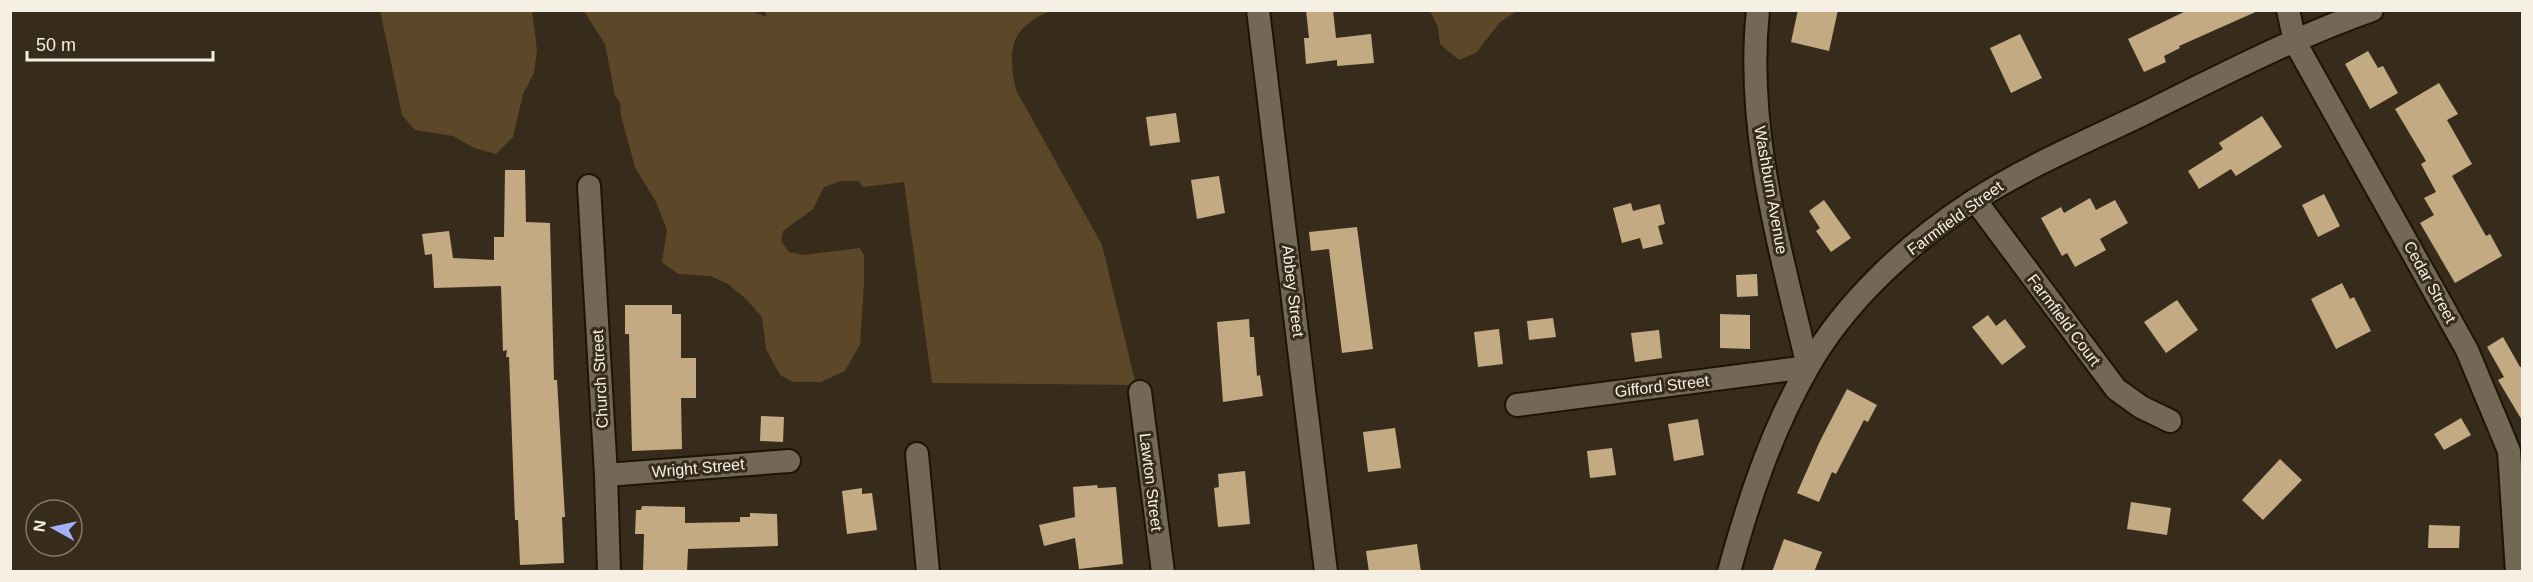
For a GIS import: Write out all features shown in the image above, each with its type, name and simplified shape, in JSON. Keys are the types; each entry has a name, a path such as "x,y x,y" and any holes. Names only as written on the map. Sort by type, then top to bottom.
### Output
{"street":[{"name":"Abbey Street","path":"1258,10 1326,572"},
{"name":"Washburn Avenue","path":"1758,10 1755,57 1763,152 1770,199 1808,367"},
{"name":"Cedar Street","path":"2288,10 2295,42 2468,350 2509,451 2517,572"},
{"name":"Farmfield Street","path":"1729,572 1767,455 1785,410 1808,367 1825,341 1866,292 1900,259 1975,200 2028,169 2247,62 2372,10"},
{"name":"Church Street","path":"589,186 606,475 609,572"},
{"name":"Farmfield Court","path":"1975,200 2116,389 2141,407 2170,421"},
{"name":"Gifford Street","path":"1517,405 1808,367"},
{"name":"Lawton Street","path":"1140,392 1163,572"},
{"path":"917,454 928,572"},
{"name":"Wright Street","path":"606,475 789,461"}],"shaded area":[{"path":"380,10 532,11 537,50 534,73 523,94 513,137 496,154 474,148 453,136 415,130 402,115"},
{"path":"749,10 767,17 765,11 1050,11 1027,25 1019,33 1015,42 1012,63 1016,90 1102,245 1136,385 932,383 904,182 863,187 859,181 841,181 824,187 813,209 783,231 781,241 789,252 803,255 860,248 864,255 860,344 845,371 821,382 793,382 780,375 766,349 762,317 728,284 711,276 678,274 662,262 667,230 656,202 635,167 621,116 620,103 615,95 605,44 584,11"},
{"path":"1430,11 1517,11 1500,22 1476,53 1459,60 1440,44 1438,27"}],"building":[{"path":"1306,10 1333,10 1336,38 1371,34 1374,63 1337,66 1337,60 1306,64 1304,38 1309,38"},
{"path":"1798,10 1838,10 1829,51 1791,42"},
{"path":"2188,10 2260,10 2179,46 2180,48 2164,56 2166,62 2144,72 2128,39"},
{"path":"2020,34 2042,78 2011,93 1990,48"},
{"path":"2368,51 2378,68 2383,66 2398,93 2370,109 2345,64"},
{"path":"2439,83 2458,114 2447,120 2472,164 2452,176 2486,236 2490,234 2502,256 2455,283 2420,223 2434,215 2424,198 2436,192 2421,164 2426,161 2395,109"},
{"path":"1176,113 1180,142 1150,146 1146,117"},
{"path":"2262,116 2282,147 2236,176 2231,169 2199,189 2188,171 2223,149 2219,143"},
{"path":"505,170 525,170 526,222 550,223 554,380 557,380 565,517 562,517 564,563 520,565 518,520 515,520 509,357 506,357 507,350 503,351 501,286 434,288 432,254 425,255 422,234 449,231 453,258 494,260 494,237 504,237"},
{"path":"1219,176 1225,213 1197,219 1191,180"},
{"path":"2324,194 2340,226 2318,237 2302,205"},
{"path":"2090,198 2096,210 2115,200 2128,223 2100,239 2106,250 2075,267 2067,253 2062,256 2041,218 2061,207 2064,213"},
{"path":"1824,200 1851,238 1831,252 1816,231 1820,228 1809,211"},
{"path":"1631,203 1633,211 1660,204 1665,224 1658,226 1663,244 1643,249 1640,238 1622,243 1613,208"},
{"path":"1357,227 1373,349 1342,353 1329,249 1311,251 1309,232"},
{"path":"1757,274 1758,296 1737,297 1736,275"},
{"path":"2342,283 2350,299 2354,297 2371,331 2336,349 2311,299"},
{"path":"2177,300 2198,330 2166,353 2144,322"},
{"path":"625,305 672,305 672,314 681,314 681,358 696,358 696,398 681,398 682,449 632,451 629,334 625,334"},
{"path":"1720,314 1750,315 1750,349 1720,348"},
{"path":"1988,315 1996,326 2005,319 2026,347 2002,365 1972,327"},
{"path":"1553,318 1556,337 1529,340 1527,321"},
{"path":"1249,319 1250,337 1254,337 1257,376 1260,375 1263,396 1223,402 1217,322"},
{"path":"1499,329 1503,364 1478,367 1474,332"},
{"path":"1659,330 1662,358 1635,362 1631,333"},
{"path":"2503,337 2520,367 2523,366 2523,422 2498,380 2504,377 2487,347"},
{"path":"1847,389 1877,405 1868,422 1864,420 1836,474 1832,472 1819,502 1797,493 1820,441"},
{"path":"761,416 784,417 783,442 760,441"},
{"path":"2461,418 2471,435 2444,450 2434,434"},
{"path":"1698,419 1704,455 1674,461 1668,424"},
{"path":"1395,428 1401,468 1368,472 1363,432"},
{"path":"1612,448 1616,475 1590,478 1587,451"},
{"path":"2280,459 2302,480 2263,520 2242,500"},
{"path":"1245,471 1250,524 1218,527 1214,488 1219,487 1218,474"},
{"path":"1097,485 1098,488 1116,487 1123,564 1079,569 1075,538 1044,546 1039,525 1075,517 1073,487"},
{"path":"862,488 862,494 872,493 877,530 847,534 842,491"},
{"path":"2131,502 2171,508 2167,535 2127,529"},
{"path":"642,506 685,507 685,523 740,522 740,517 750,517 750,513 777,514 778,546 688,549 687,572 643,572 644,534 635,534 636,510 641,510"},
{"path":"2429,525 2460,526 2459,548 2428,548"},
{"path":"1784,539 1822,552 1814,572 1772,572"},
{"path":"1417,544 1421,572 1369,572 1366,551"}]}
